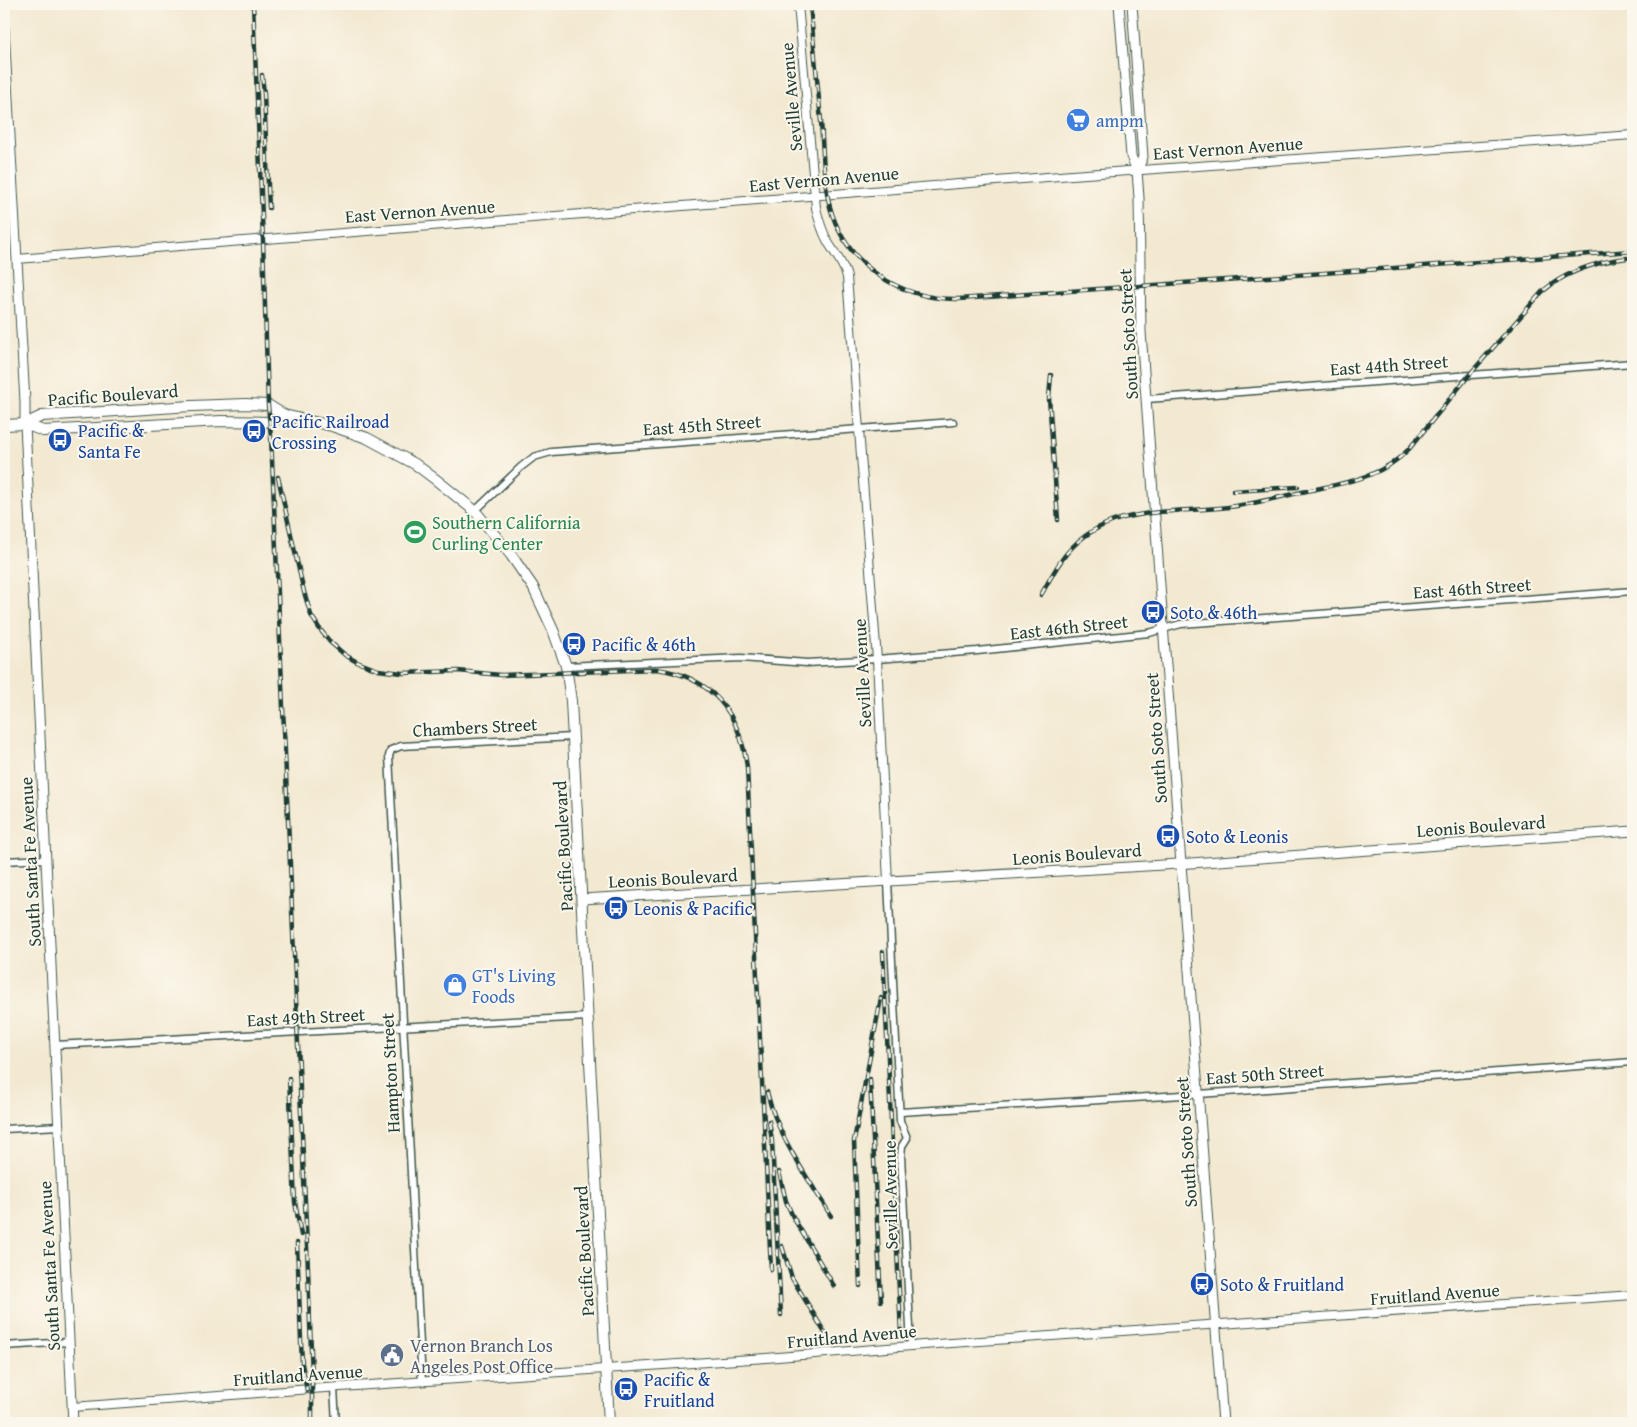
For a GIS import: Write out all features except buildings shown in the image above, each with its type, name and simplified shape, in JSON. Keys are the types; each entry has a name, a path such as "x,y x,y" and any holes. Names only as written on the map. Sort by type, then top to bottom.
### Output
{"main road":[{"name":"South Soto Street","path":"1119,4 1130,156 1137,171 1142,332 1222,1423"},
{"name":"South Soto Street","path":"1132,4 1143,157 1137,171"},
{"name":"South Santa Fe Avenue","path":"4,29 25,394 73,1423"},
{"name":"Pacific Boulevard","path":"25,424 42,416 219,404 268,405 284,416 332,426 367,438 422,469 475,511 511,555 533,587 553,630 566,666 573,736 609,1423"},
{"name":"Pacific Boulevard","path":"25,424 43,431 221,421 270,422 284,416"},
{"path":"4,425 25,424"},
{"name":"Leonis Boulevard","path":"582,899 1182,864 1633,831"}],"street":[{"name":"Seville Avenue","path":"798,4 815,196 820,226 828,243 843,266 847,277 877,659 900,1120 907,1138 902,1146 901,1156 911,1346"},
{"name":"East Vernon Avenue","path":"17,259 1137,171 1633,135"},
{"name":"East 44th Street","path":"1147,399 1633,363"},
{"name":"East 45th Street","path":"475,511 521,467 534,457 551,452 953,422"},
{"name":"East 46th Street","path":"566,666 741,658 807,663 952,654 1149,634 1181,624 1633,591"},
{"name":"Chambers Street","path":"389,762 391,750 401,746 573,736"},
{"name":"Hampton Street","path":"389,762 422,1382"},
{"path":"4,861 46,859"},
{"name":"East 49th Street","path":"55,1045 588,1017"},
{"name":"East 50th Street","path":"900,1112 1199,1094 1633,1062"},
{"path":"4,1129 59,1126"},
{"name":"Fruitland Avenue","path":"72,1407 1633,1295"},
{"path":"4,1346 69,1342"},
{"path":"334,1388 336,1423"}],"railway":[{"path":"253,4 268,405 271,437 308,1269 312,1423"},
{"path":"810,4 825,175 830,207 838,228 849,246 863,262 879,276 897,286 917,293 937,298 959,299 1633,251"},
{"path":"262,75 269,208"},
{"path":"1041,595 1067,553 1083,537 1101,526 1142,514 1229,507 1252,503 1346,482 1369,475 1390,465 1409,449 1470,374 1542,292 1571,273 1604,262 1627,258"},
{"path":"1051,375 1049,398 1058,520"},
{"path":"278,477 311,615 330,642 345,655 357,662 378,670 402,673 458,671 501,675 656,669 675,673 707,689 720,700 730,714 738,730 747,767 771,1270"},
{"path":"1233,491 1298,487"},
{"path":"883,952 901,1334"},
{"path":"860,1286 854,1141 881,998"},
{"path":"289,1078 295,1202 301,1235"},
{"path":"870,1079 881,1301"},
{"path":"767,1092 778,1125 786,1141 831,1216"},
{"path":"769,1121 772,1141 781,1315"},
{"path":"779,1172 786,1201 793,1217 834,1286"},
{"path":"297,1243 302,1364 307,1391"},
{"path":"782,1246 792,1278 825,1333"}],"place":[{"name":"ampm","path":"1078,120"},
{"name":"Pacific Railroad Crossing","path":"254,431"},
{"name":"Pacific & Santa Fe","path":"60,440"},
{"name":"Southern California Curling Center","path":"415,532"},
{"name":"Soto & 46th","path":"1153,612"},
{"name":"Pacific & 46th","path":"574,644"},
{"name":"Soto & Leonis","path":"1168,836"},
{"name":"Leonis & Pacific","path":"616,908"},
{"name":"GT's Living Foods","path":"455,985"},
{"name":"Soto & Fruitland","path":"1202,1284"},
{"name":"Vernon Branch Los Angeles Post Office","path":"392,1355"},
{"name":"Pacific & Fruitland","path":"626,1389"}]}
